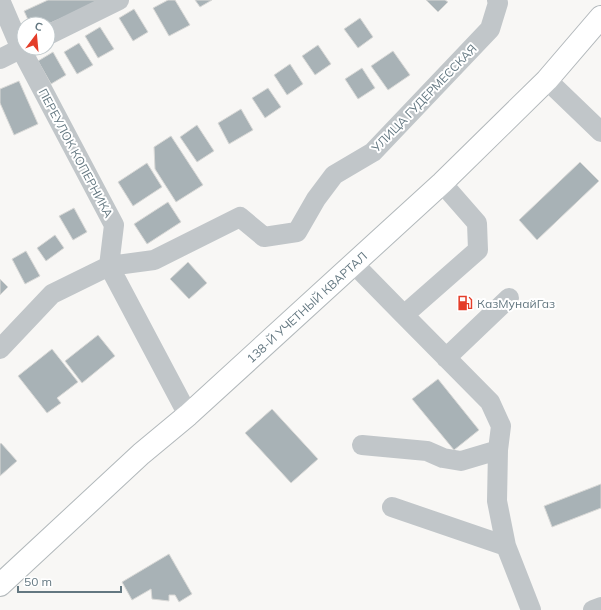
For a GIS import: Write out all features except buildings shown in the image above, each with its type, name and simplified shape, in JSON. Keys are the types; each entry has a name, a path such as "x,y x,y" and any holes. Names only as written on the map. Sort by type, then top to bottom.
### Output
{"main road":[{"name":"138-Й УЧЕТНЫЙ КВАРТАЛ","path":"0,586 141,454 188,415 442,183 547,80 601,17"}],"street":[{"name":"ПЕРЕУЛОК КОПЕРНИКА","path":"0,0 16,33"},
{"path":"56,31 118,0"},
{"name":"УЛИЦА ГУДЕРМЕССКАЯ","path":"0,349 52,294 109,266 154,260 240,217 264,237 297,232 316,199 334,175 373,152 490,29 498,3 497,0"},
{"path":"0,59 16,51"},
{"name":"ПЕРЕУЛОК КОПЕРНИКА","path":"27,56 114,225 109,266"},
{"path":"547,80 601,132"},
{"path":"404,315 478,250 477,223 442,183"},
{"path":"354,264 490,402 501,426 498,450 497,501 506,546 531,610"},
{"path":"109,266 188,415"},
{"path":"446,358 509,298"},
{"path":"362,445 427,451 443,458 461,461 498,450"},
{"path":"392,507 506,546"},
{"path":"593,610 601,607"}],"place":[{"name":"КазМунайГаз","path":"465,303"}]}
